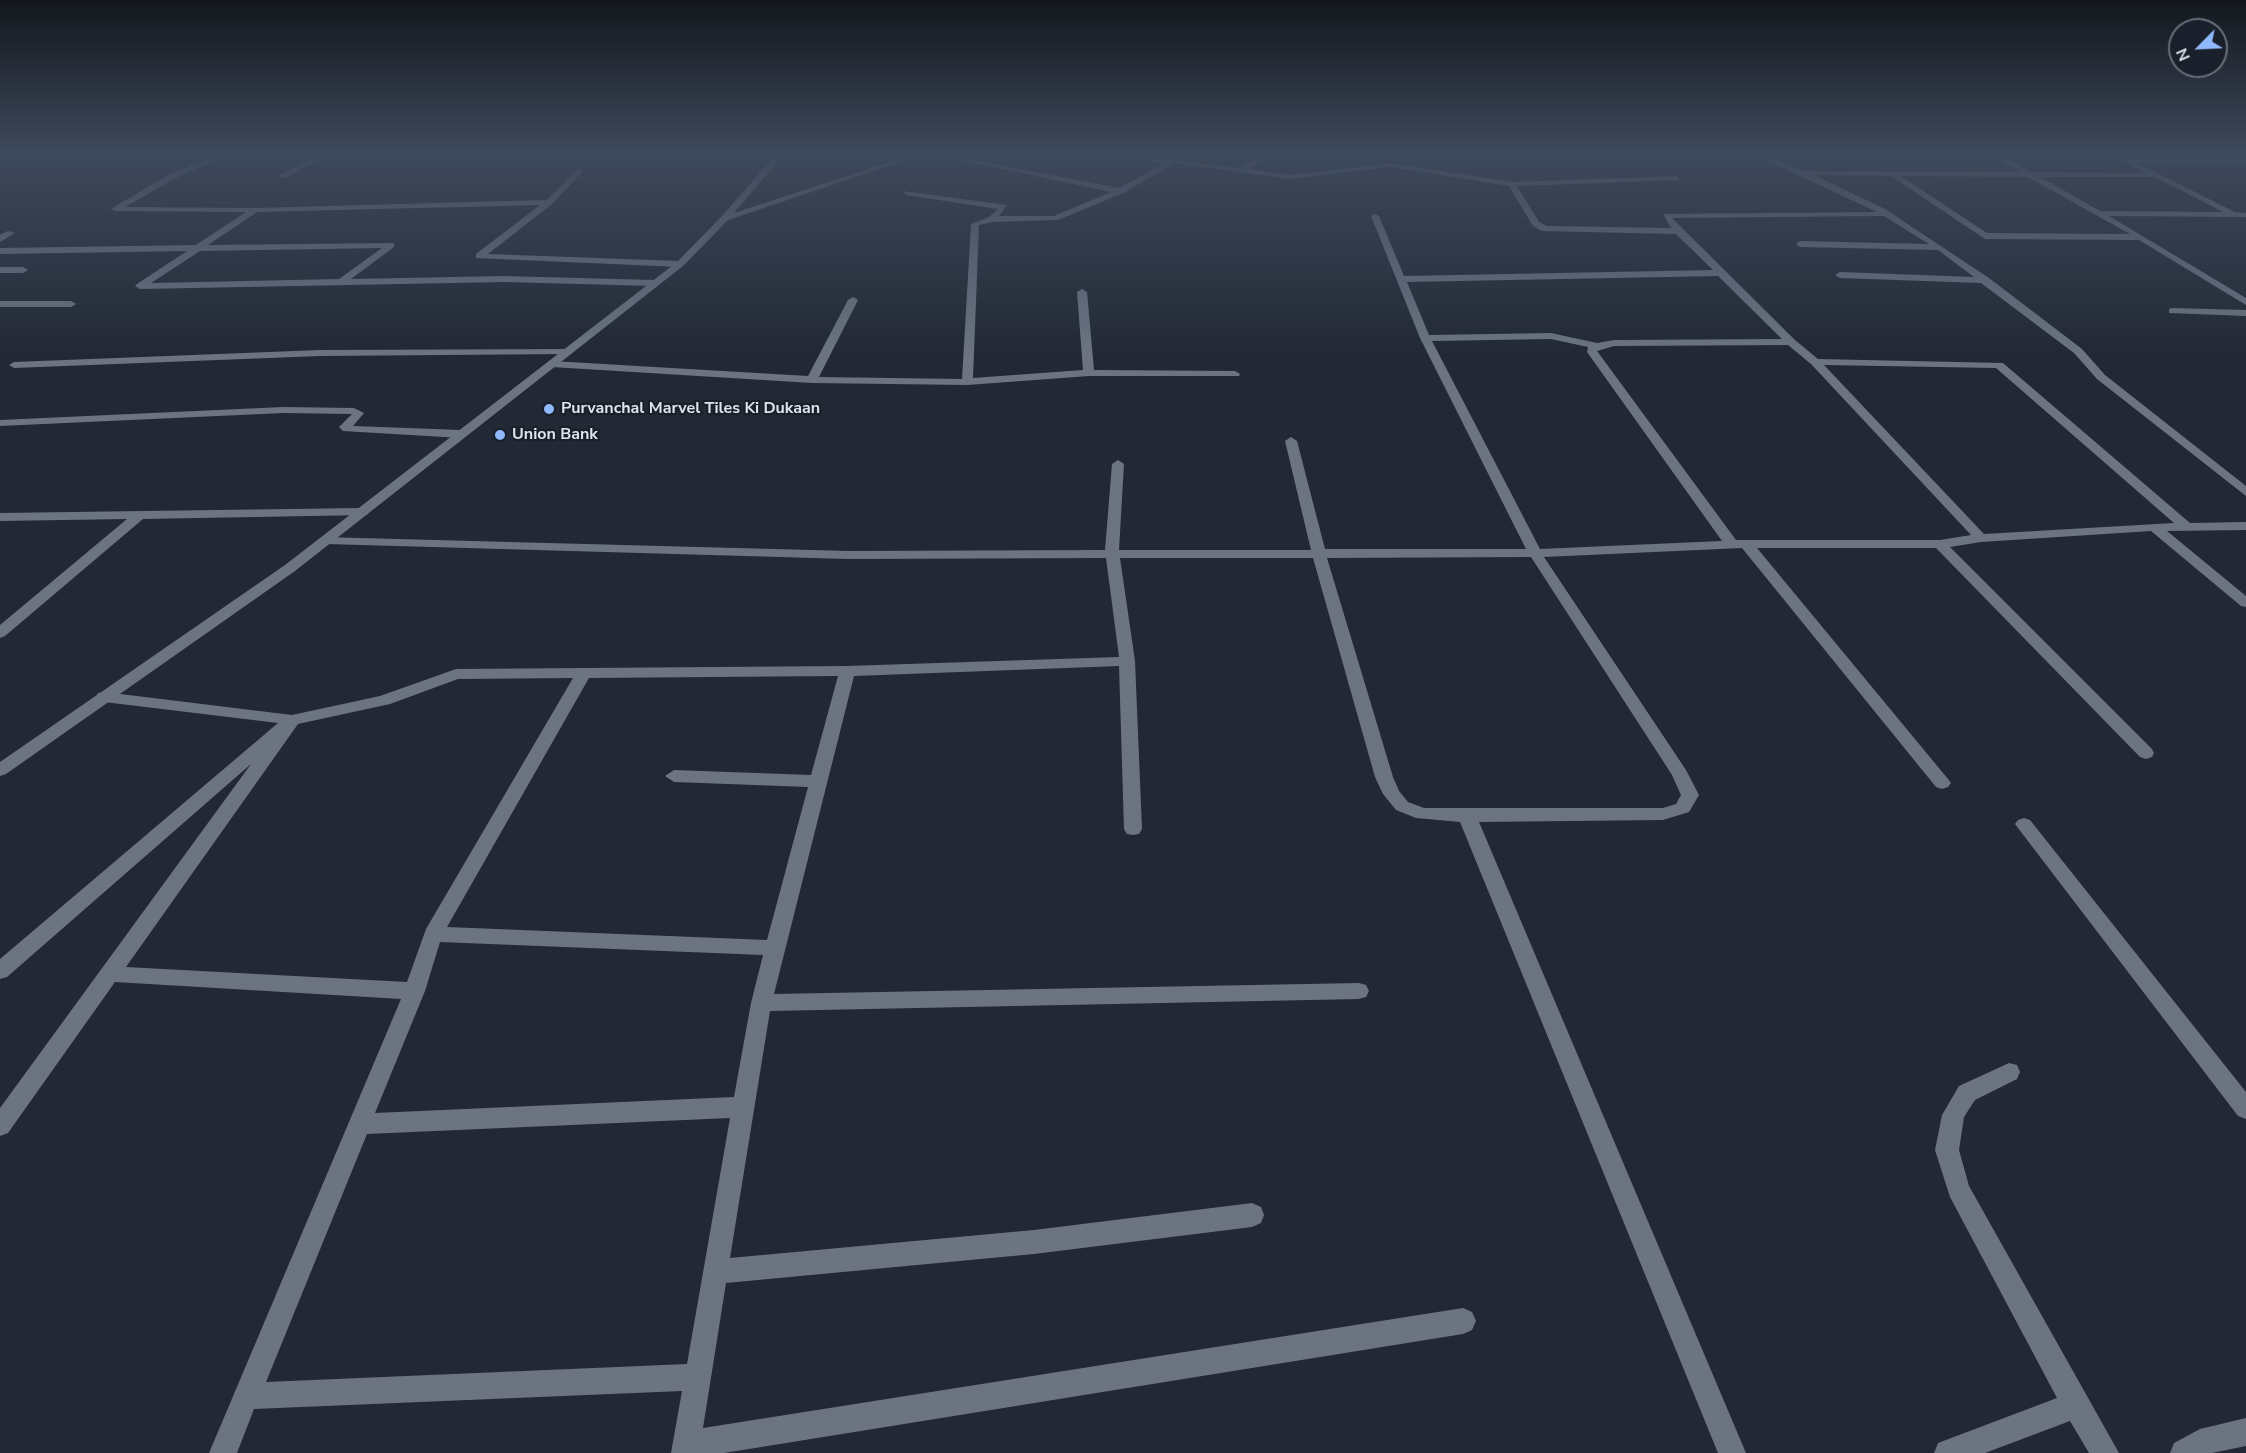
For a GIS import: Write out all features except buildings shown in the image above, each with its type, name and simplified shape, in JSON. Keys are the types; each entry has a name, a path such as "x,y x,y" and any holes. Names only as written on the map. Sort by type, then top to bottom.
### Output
{"street":[{"path":"238,221 140,286 504,279 656,283"},
{"path":"524,221 478,256 680,264"},
{"path":"0,770 327,540 680,264 722,221"},
{"path":"967,382 975,224 986,221"},
{"path":"1291,441 1319,553 1384,777 1392,794 1402,806 1422,814 1467,816 1663,814 1683,808 1690,795 1680,774 1535,553 1425,338 1377,221"},
{"path":"1534,221 1545,229 1678,231"},
{"path":"1670,221 1720,273 1791,342 1815,362 1981,538"},
{"path":"1898,221 1986,280 2078,351 2101,377 2246,492"},
{"path":"1963,221 1985,236 2141,237"},
{"path":"2113,221 2246,302"},
{"path":"0,233 11,233 0,239"},
{"path":"1800,244 1940,247"},
{"path":"0,251 192,250 391,245 341,282"},
{"path":"0,270 23,270"},
{"path":"1401,279 1720,273"},
{"path":"1840,275 1986,280"},
{"path":"1082,292 1089,373"},
{"path":"813,380 853,300"},
{"path":"0,303 71,304"},
{"path":"2172,311 2246,313"},
{"path":"1425,338 1551,336 1597,346 1791,342"},
{"path":"1597,346 1591,350 1593,355 1739,544 1942,783"},
{"path":"14,365 343,352 567,351"},
{"path":"1815,362 1999,365 2187,527"},
{"path":"552,364 813,380 967,382 1089,373 1234,374"},
{"path":"0,423 283,410 354,411 358,413 357,416 345,427 347,429 461,434"},
{"path":"1118,464 1112,554 1127,661 1132,829"},
{"path":"3,520 140,515 362,512"},
{"path":"0,633 140,515"},
{"path":"327,540 849,555 1535,553 1739,544 1940,544 1981,538 2154,527 2246,526"},
{"path":"2154,527 2246,603"},
{"path":"1940,544 2146,753"},
{"path":"104,697 292,720 384,700 456,674 847,671 1127,661"},
{"path":"847,671 761,1003 686,1449 1462,1321"},
{"path":"223,1453 415,991 433,934 584,673"},
{"path":"0,972 292,720"},
{"path":"0,1126 292,720"},
{"path":"674,776 818,781"},
{"path":"1467,816 1732,1453"},
{"path":"2024,825 2246,1109"},
{"path":"433,934 776,948"},
{"path":"109,974 415,991"},
{"path":"761,1003 1359,992"},
{"path":"2009,1072 1967,1093 1953,1115 1947,1150 1958,1189 2076,1405 2105,1453"},
{"path":"360,1124 743,1107"},
{"path":"716,1272 1034,1242 1252,1215"},
{"path":"246,1396 698,1377"},
{"path":"1948,1453 2076,1405"},
{"path":"2184,1453 2210,1439 2246,1432"}],"place":[{"name":"Purvanchal Marvel Tiles Ki Dukaan","path":"549,409"},
{"name":"Union Bank","path":"500,435"}]}
